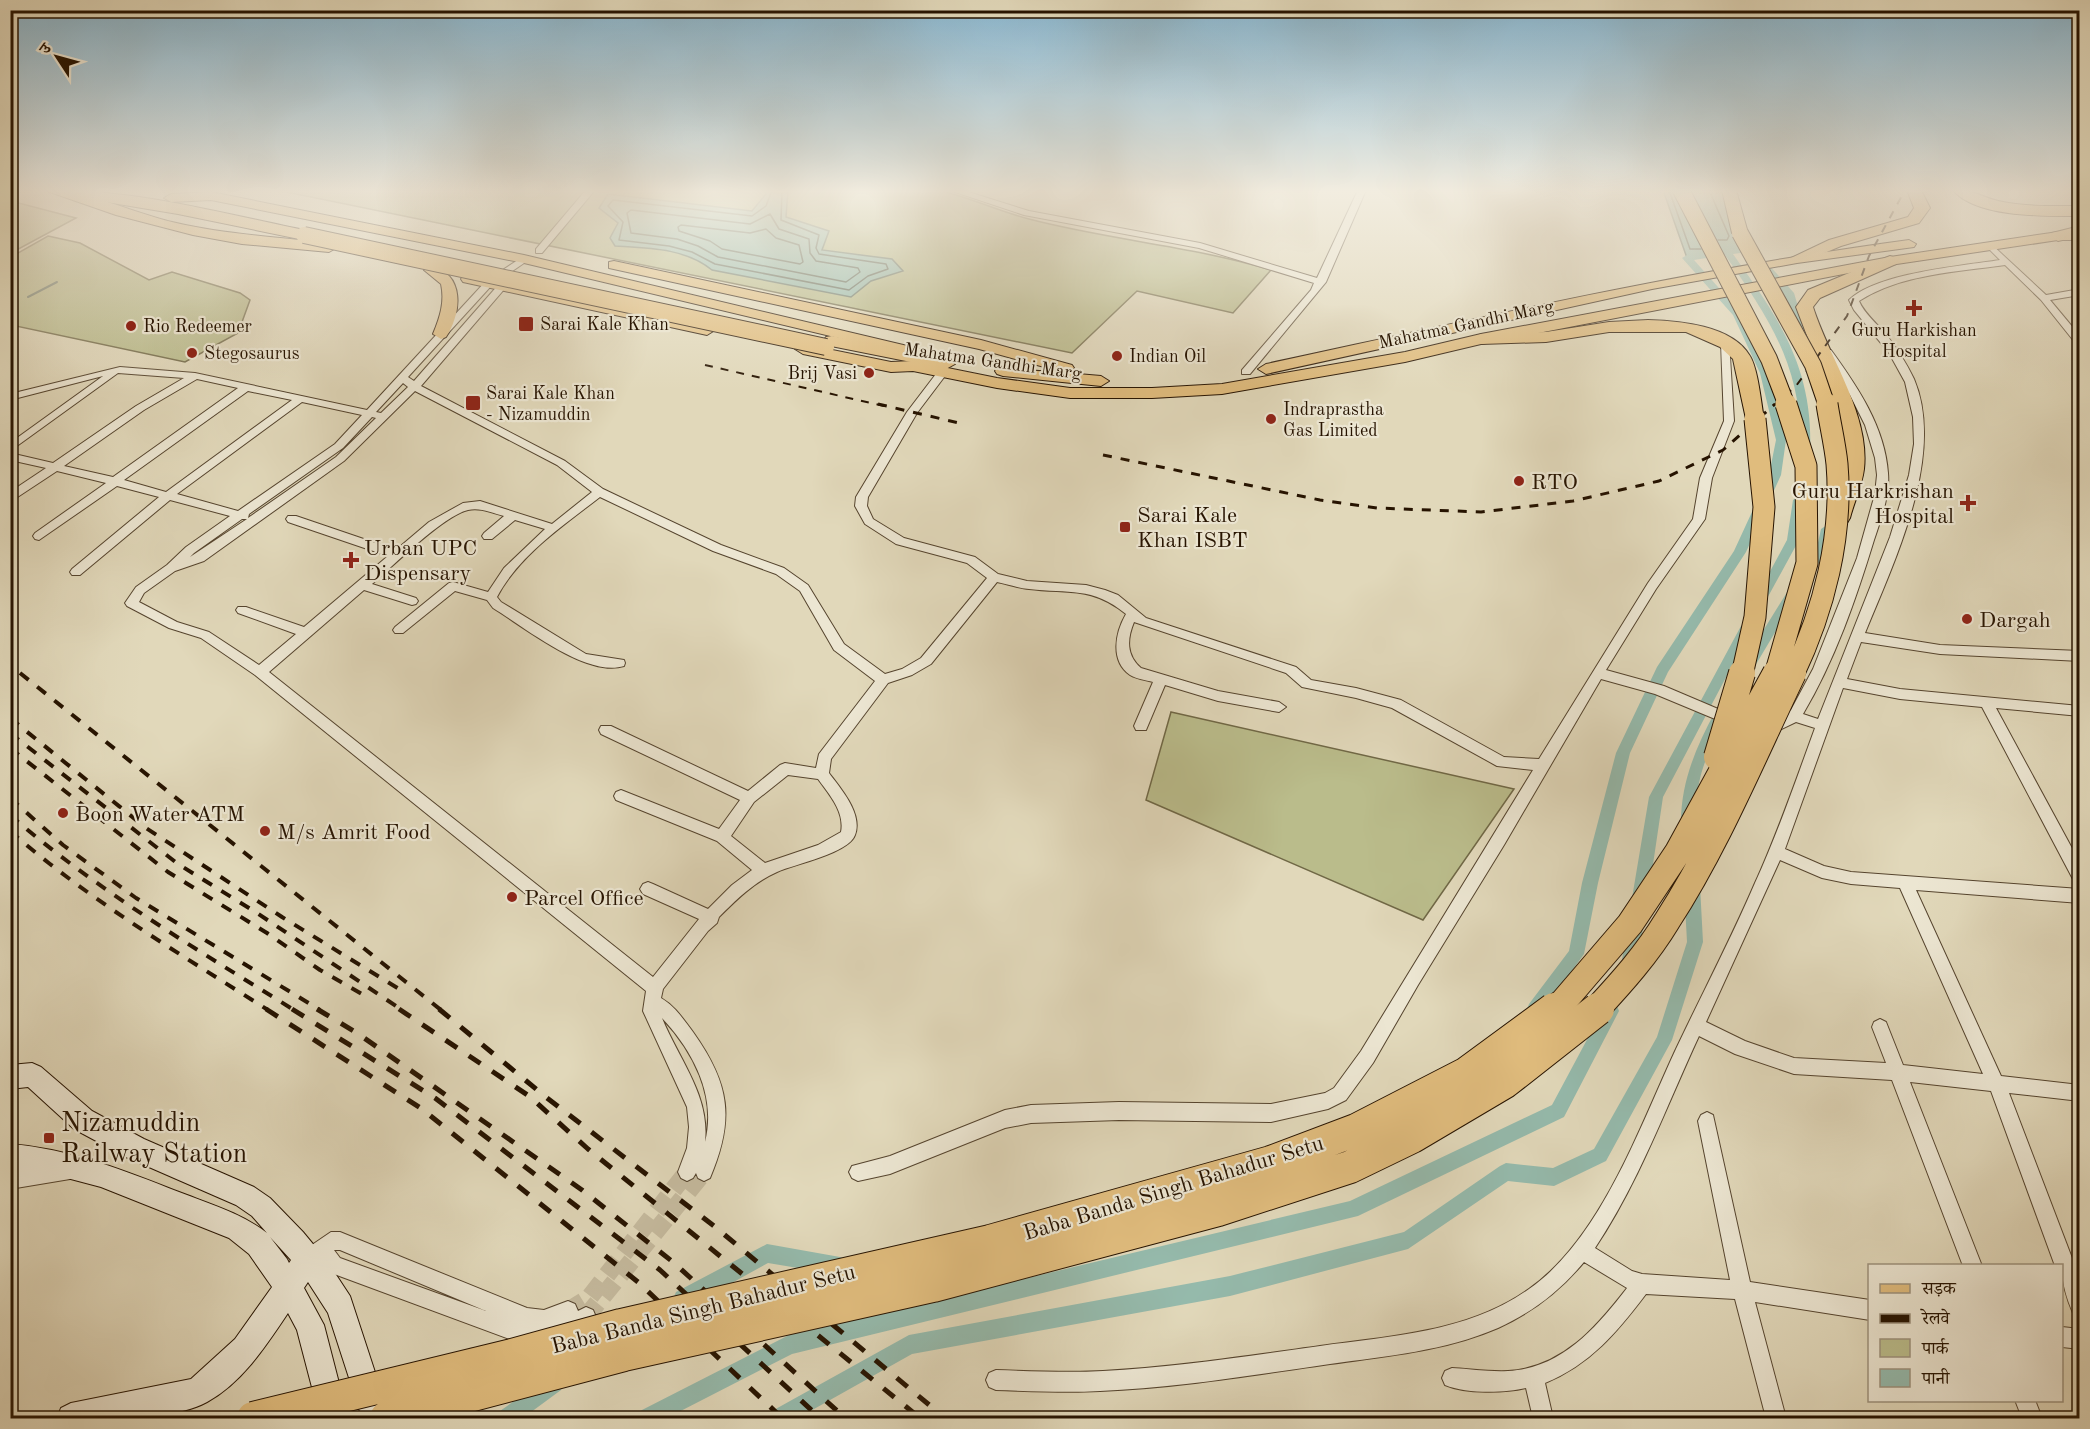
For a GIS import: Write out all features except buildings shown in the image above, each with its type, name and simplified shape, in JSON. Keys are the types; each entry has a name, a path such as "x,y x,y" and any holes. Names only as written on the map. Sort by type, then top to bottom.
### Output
{"highway":[{"path":"426,257 944,368"},
{"name":"Baba Banda Singh Bahadur Setu","path":"253,1419 512,1355 621,1325 990,1241 1271,1162 1356,1130 1467,1073 1563,1002 1630,924 1678,852 1778,669 1807,563 1806,466 1798,435 1770,359 1716,257"},
{"name":"Baba Banda Singh Bahadur Setu","path":"374,1417 624,1355 933,1286 1218,1210 1350,1167 1412,1137 1504,1082 1594,1012 1635,968 1667,922 1725,818 1808,643 1830,568 1836,531 1837,464 1827,404 1813,365 1753,257"},
{"path":"1792,260 1800,257"},
{"path":"1836,531 1854,467 1850,432 1840,396 1810,329 1804,307 1809,298 1890,261"},
{"path":"1481,339 1546,337 1609,327 1648,325 1689,327 1726,343 1742,357 1755,419 1764,507 1755,617 1737,694 1700,808"},
{"path":"829,344 913,366"}],"main road":[{"name":"Mahatma Gandhi Marg","path":"370,257 879,365 1100,381 1212,378 1653,285 1816,257"},
{"path":"394,262 401,257"},
{"name":"Mahatma Gandhi Marg","path":"513,257 911,351 944,368 1070,393 1210,390 1299,377 1481,339 1918,257"},
{"path":"569,257 655,273 981,345 1054,363 1100,381"},
{"path":"431,270 448,282 451,293 449,313 441,334"},
{"path":"603,308 631,283"}],"street":[{"path":"1236,257 1321,282"},
{"path":"1246,372 1271,346 1321,282 1332,257"},
{"path":"2003,257 2044,298 2079,343"},
{"path":"524,259 441,334 371,413 325,458 183,555 171,568 140,590 131,603 173,625 205,635 260,672 655,996 701,1054 718,1106 716,1146 696,1172 698,1152 696,1104 687,1079 658,1035 651,1011 655,996 712,918 740,887 764,871 793,857 841,843 847,837 850,828 848,816 822,774 824,758 883,680 907,672 927,661 994,577"},
{"path":"996,1380 1102,1381 1277,1362 1458,1333 1501,1317 1539,1294 1583,1251 1655,1118 1696,1026 1740,937 1776,852 1822,726 1901,524 1918,458 1920,441 1914,390 1896,350 1857,308 1854,300 1871,291 1910,278 2007,262"},
{"path":"171,568 200,558 340,459 385,418 414,387 496,285"},
{"path":"2044,298 2079,292"},
{"path":"1598,674 1659,690 1761,734 1794,716 1810,689 1869,540 1882,498 1884,476 1877,443 1860,401 1846,377 1810,329"},
{"path":"858,1172 890,1165 1005,1119 1031,1114 1107,1111 1271,1113 1328,1101 1340,1094 1367,1057 1499,841 1541,765 1652,586 1699,519 1706,478 1729,421 1726,343"},
{"path":"944,368 912,412 862,498 861,506 870,521 886,534 900,541 971,560 994,577 1027,585 1086,589 1101,593 1114,598 1142,621 1291,670 1307,684 1356,693 1396,704 1502,762 1541,765"},
{"path":"10,398 85,377 120,370 195,376 371,413 385,418"},
{"path":"10,448 120,370"},
{"path":"10,498 140,408 195,376"},
{"path":"402,378 414,387 561,463 600,492 717,548 780,572 804,588 839,647 883,680"},
{"path":"39,536 113,480 248,386"},
{"path":"76,572 169,495 301,398"},
{"path":"10,456 258,518"},
{"path":"491,597 501,579 550,533 600,492"},
{"path":"260,672 397,555 434,525 463,507 480,505 548,526"},
{"path":"488,536 513,515"},
{"path":"292,519 397,555"},
{"path":"362,585 412,601"},
{"path":"399,630 453,586 491,597 497,605 581,657 593,662 619,663"},
{"path":"242,610 306,633"},
{"path":"1133,614 1123,627 1121,645 1126,661 1136,672 1160,681 1279,707"},
{"path":"1857,636 1885,643 1998,653 2079,656"},
{"path":"1141,726 1160,681"},
{"path":"1839,682 1900,694 2079,711"},
{"path":"1987,704 2079,878"},
{"path":"1794,716 1822,726"},
{"path":"606,730 749,798"},
{"path":"722,837 749,798 785,769 822,774"},
{"path":"621,796 722,837 764,871"},
{"path":"1776,852 1837,876 2079,896"},
{"path":"1905,883 1997,1085 2079,1306"},
{"path":"648,889 712,918"},
{"path":"1696,1026 1741,1048 1794,1066 1896,1072 2079,1093"},
{"path":"1880,1027 1972,1264"},
{"path":"10,1077 32,1075 83,1120 135,1148 245,1196 261,1207 314,1255 334,1265 515,1331 571,1324 577,1314"},
{"path":"1707,1121 1742,1290 1776,1419"},
{"path":"10,1157 48,1160 141,1187 238,1228 259,1244 288,1286 309,1325 330,1406 364,1382"},
{"path":"10,1180 84,1170"},
{"path":"1583,1251 1626,1278 1642,1284 1742,1290 1868,1310"},
{"path":"314,1255 317,1271 340,1306 374,1417"},
{"path":"71,1419 197,1392 225,1373 241,1357 288,1286 314,1255"},
{"path":"1452,1378 1514,1381 1534,1377 1577,1357 1598,1340 1642,1284"},
{"path":"2063,1337 2079,1339"},
{"path":"1534,1377 1543,1419"},
{"path":"2025,1402 2032,1419"}],"green space":[{"path":"11,257 106,257 149,280 172,272 240,293 250,300 238,333 185,362 11,325"},
{"path":"602,257 1218,257 1271,270 1233,313 1137,291 1072,353"},
{"path":"1171,712 1514,789 1423,920 1146,800"}],"water":[{"path":"690,257 874,257 892,259 903,271 871,281 851,297 712,270"}],"waterway":[{"path":"1535,1009 1576,954 1590,883 1623,753 1662,670 1740,552 1775,475 1781,440 1765,373 1737,314 1687,258 1696,257"},
{"path":"1731,257 1774,323 1796,372 1803,399 1806,426 1805,454"},
{"path":"1757,257 1789,293 1802,337"},
{"path":"28,297 57,282"},
{"path":"1760,601 1793,540 1799,500"},
{"path":"1809,569 1823,547 1827,529"},
{"path":"1750,663 1793,592"},
{"path":"1640,898 1656,797 1747,626"},
{"path":"1688,822 1692,780 1707,740 1720,716"},
{"path":"779,1418 909,1345 1230,1286 1408,1240 1506,1172 1554,1177 1600,1155 1664,1040 1695,942 1692,886"},
{"path":"1629,966 1636,922"},
{"path":"647,1418 789,1345 1352,1210 1558,1111 1611,1011"},
{"path":"683,1299 767,1253 840,1266"},
{"path":"507,1418 554,1383"}],"tunnel":[{"path":"568,1311 589,1298 687,1172"},
{"path":"586,1317 704,1172"}],"railway":[{"path":"1773,406 1796,386 1847,316 1869,257"},
{"path":"705,365 884,406"},
{"path":"878,404 959,423"},
{"path":"1103,455 1320,500 1377,508 1481,512 1573,501 1659,481 1723,450 1775,404"},
{"path":"10,665 22,675"},
{"path":"20,673 441,1010"},
{"path":"10,718 146,828 282,917 404,992"},
{"path":"10,733 178,864 257,913 402,1010"},
{"path":"10,748 168,872 267,933 320,970 369,998"},
{"path":"10,798 63,845 136,898 320,1010"},
{"path":"10,815 43,843 113,894 184,942 294,1010"},
{"path":"10,831 103,903 268,1010"},
{"path":"266,1009 422,1109 638,1282 782,1418"},
{"path":"292,1009 435,1098 660,1270 820,1418"},
{"path":"317,1009 357,1033 582,1190 673,1262 845,1418"},
{"path":"399,1009 529,1096 588,1149 920,1418"},
{"path":"439,1009 547,1098 714,1226 945,1418"}],"place":[{"name":"Guru Harkishan Hospital","path":"1914,308"},
{"name":"Sarai Kale Khan","path":"526,324"},
{"name":"Rio Redeemer","path":"131,326"},
{"name":"Stegosaurus","path":"192,353"},
{"name":"Indian Oil","path":"1117,356"},
{"name":"Brij Vasi","path":"869,373"},
{"name":"Sarai Kale Khan - Nizamuddin","path":"473,403"},
{"name":"Indraprastha Gas Limited","path":"1271,419"},
{"name":"RTO","path":"1519,481"},
{"name":"Guru Harkrishan Hospital","path":"1968,503"},
{"name":"Sarai Kale Khan ISBT","path":"1125,527"},
{"name":"Urban UPC Dispensary","path":"351,560"},
{"name":"Dargah","path":"1967,619"},
{"name":"Boon Water ATM","path":"63,813"},
{"name":"M/s Amrit Food","path":"265,831"},
{"name":"Parcel Office","path":"512,897"},
{"name":"Nizamuddin Railway Station","path":"49,1138"}]}
